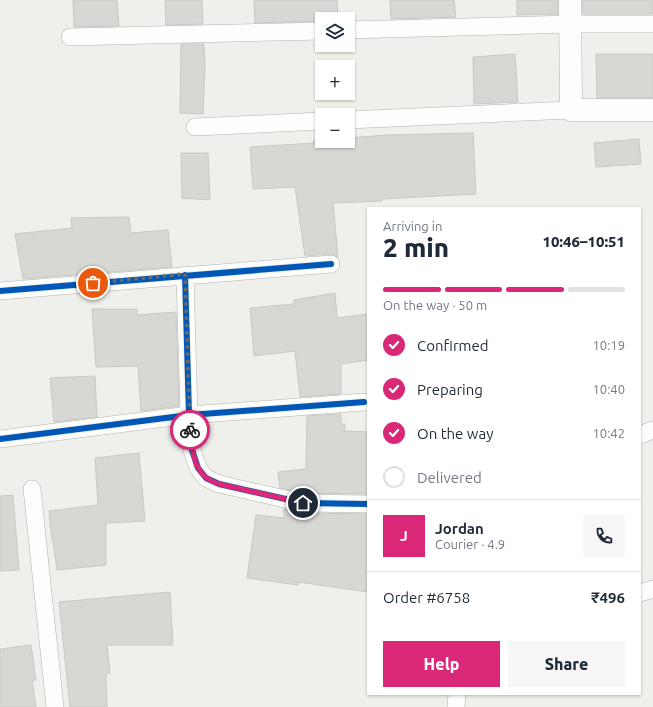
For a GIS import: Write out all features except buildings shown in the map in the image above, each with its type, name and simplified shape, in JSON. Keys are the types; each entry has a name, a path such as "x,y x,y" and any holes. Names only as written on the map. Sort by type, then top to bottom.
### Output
{"street":[{"path":"570,0 571,110"},
{"path":"355,30 570,24 653,24"},
{"path":"70,37 315,31"},
{"path":"355,120 571,110 653,110"},
{"path":"195,127 315,121"},
{"path":"0,291 185,274 331,264"},
{"path":"185,274 189,415 192,450 198,468 206,478 219,484 303,503 367,504"},
{"path":"0,439 189,415 364,402"},
{"path":"641,435 653,430"},
{"path":"32,489 55,707"},
{"path":"641,593 653,589"},
{"path":"456,707 457,695"}],"cycle path":[{"path":"0,291 331,264"},
{"path":"185,275 189,415 192,450 198,468 206,478 219,484 303,503 367,504"},
{"path":"0,439 189,415 364,402"}],"way so far":[{"path":"93,283 185,274 190,430"}],"route":[{"path":"190,430 192,450 198,468 206,478 219,484 303,503"}]}
